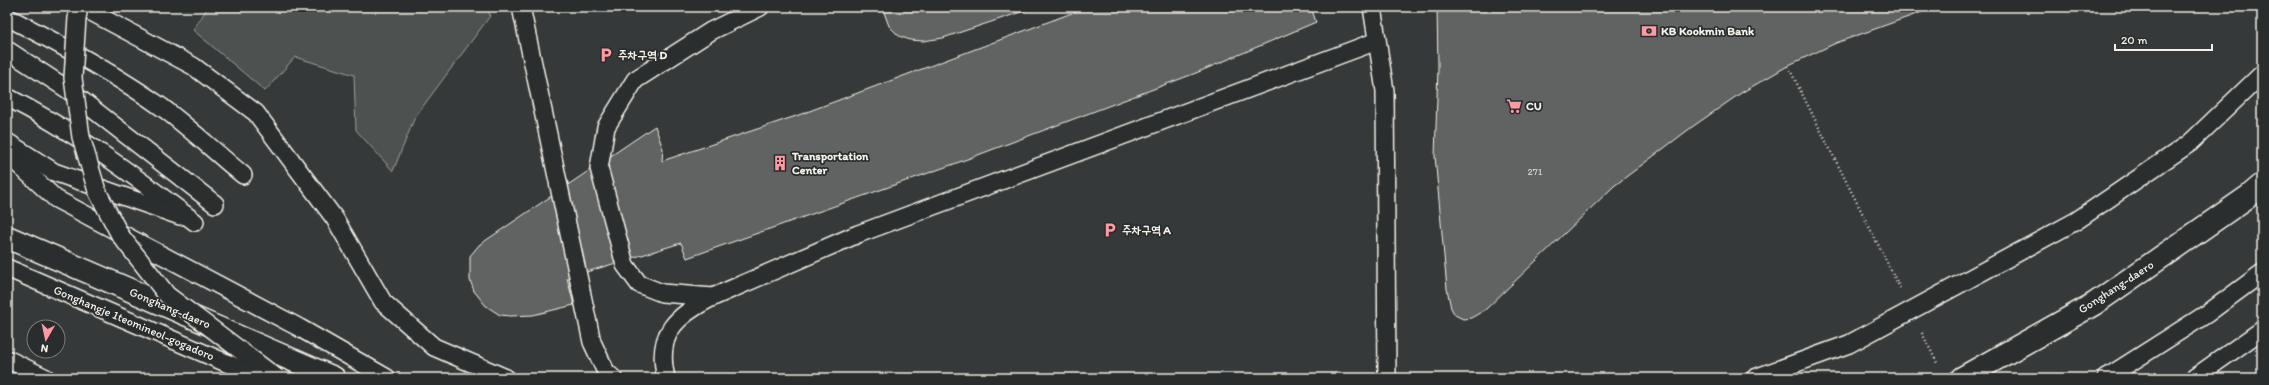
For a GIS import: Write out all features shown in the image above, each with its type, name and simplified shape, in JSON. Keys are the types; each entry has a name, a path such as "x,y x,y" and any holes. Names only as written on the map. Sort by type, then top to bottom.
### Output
{"street":[{"name":"Gonghang-daero","path":"1962,378 2094,304 2249,196 2262,185"},
{"name":"Gonghang-daero","path":"7,237 334,378"}],"lane":[{"path":"79,7 73,78 81,137 97,191 120,235 167,295 277,378"},
{"path":"82,7 193,66 256,113 335,219 382,302 434,347 506,378"},
{"path":"521,7 592,342 606,372 613,378"},
{"path":"714,297 662,293 639,284 625,265 599,168 606,127 635,80 711,31 760,7"},
{"path":"1372,7 1385,91 1388,378"},
{"path":"7,17 110,73 163,108 243,175"},
{"path":"666,378 663,348 673,323 691,308 714,297 858,234 1377,41"},
{"path":"7,50 67,89 215,204"},
{"path":"1756,378 1849,344 2076,221 2190,143 2262,74"},
{"path":"7,97 52,120 160,195 195,222 54,172 7,142"},
{"path":"7,154 56,199 172,260 387,378"},
{"name":"Gonghangje 1teomineol-gogadoro","path":"7,268 261,378"},
{"path":"2106,378 2208,313 2262,273"},
{"path":"2194,378 2262,330"},
{"path":"7,359 46,378"}],"path":[{"path":"1788,66 1940,371"},
{"path":"1072,375 1105,376 1105,378"}],"shaded area":[{"path":"208,7 487,7 490,16 415,117 393,171 356,130 354,75 295,57 265,91 193,30"}],"building":[{"path":"882,7 1036,7 943,38 923,41 910,40 899,36 889,26"},
{"name":"Transportation Center","path":"1088,7 1311,7 1316,22 1196,73 954,164 687,258 681,243 567,278 574,305 533,315 500,315 486,306 474,291 470,280 470,256 479,245 655,126 663,149 662,161 796,116"},
{"path":"1437,7 1936,7 1836,43 1791,64 1741,93 1692,127 1614,186 1485,310 1471,318 1463,319 1455,315 1451,308 1447,289 1435,156 1438,67"}],"place":[{"name":"KB Kookmin Bank","path":"1649,31"},
{"name":"주차구역 D","path":"606,55"},
{"name":"CU","path":"1514,106"},
{"name":"Transportation Center","path":"780,163"},
{"name":"주차구역 A","path":"1110,230"}]}
